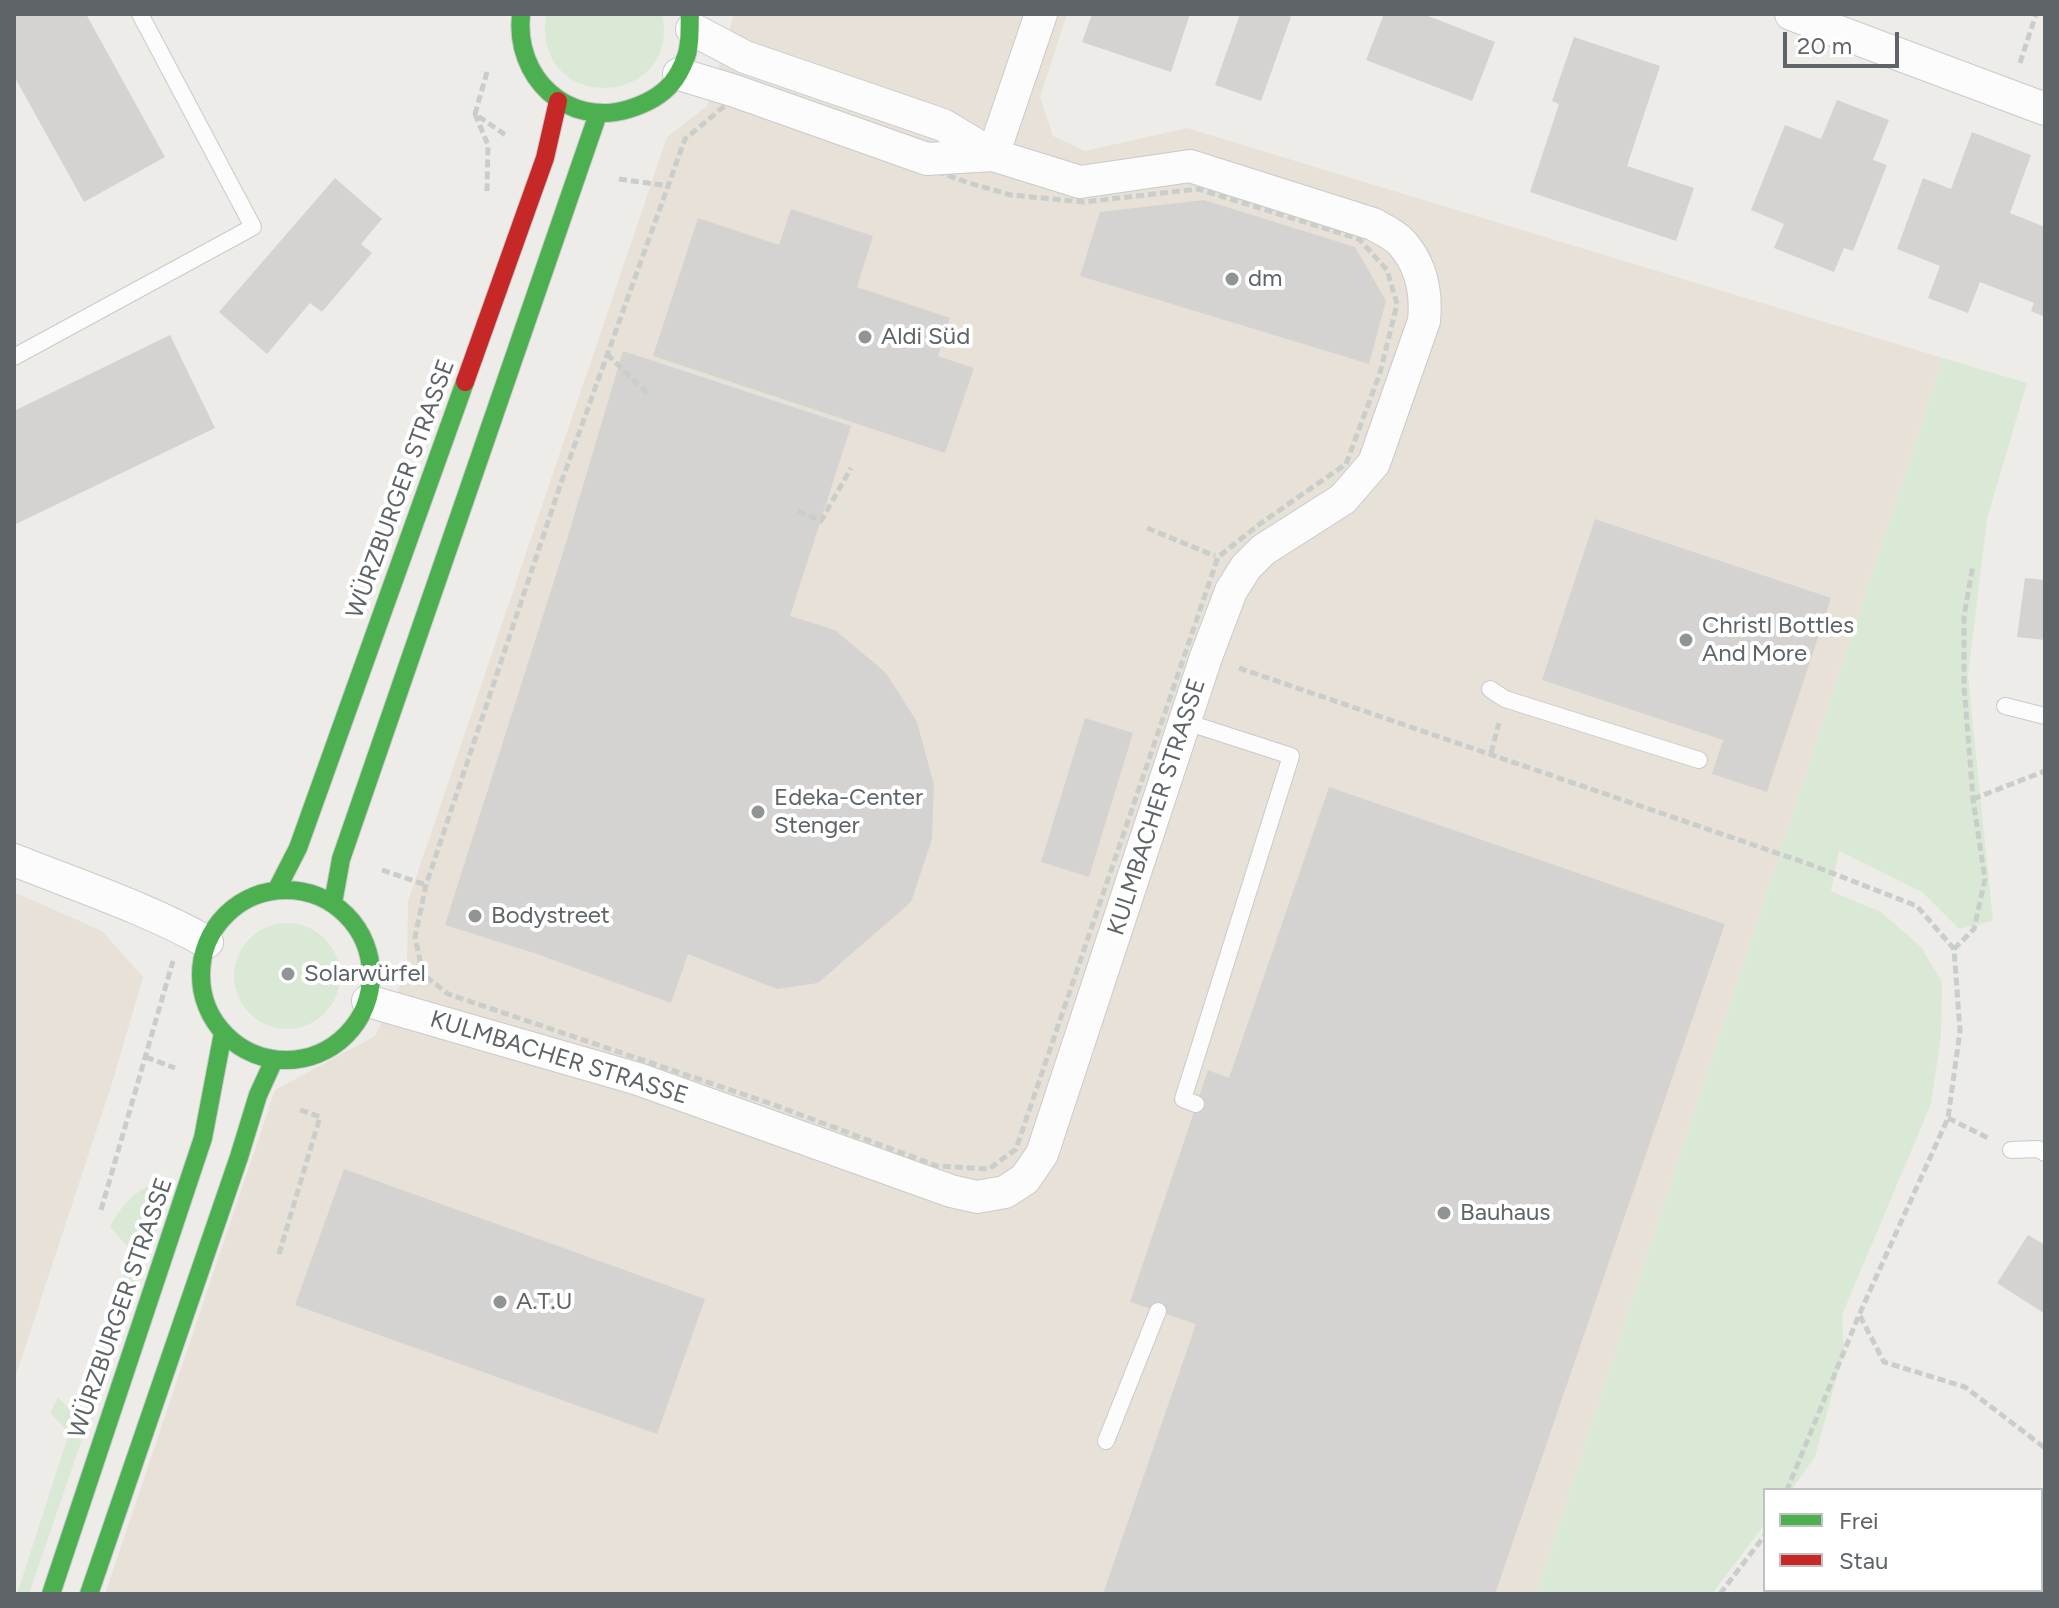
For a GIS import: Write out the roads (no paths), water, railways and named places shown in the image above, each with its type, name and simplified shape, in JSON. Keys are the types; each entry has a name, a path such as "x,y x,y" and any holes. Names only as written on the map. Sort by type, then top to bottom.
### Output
{"main road":[{"path":"521,14 520,38 526,63 541,86 558,101 577,110 598,114 622,113 645,106 664,92 679,74 689,52 691,21"},
{"name":"WÜRZBURGER STRASSE","path":"277,889 298,848 545,158 558,101"},
{"path":"333,903 341,859 598,114"},
{"path":"277,889 306,892 333,903 353,921 366,944 372,972 368,1001 354,1028 332,1048 304,1059 274,1060 245,1051 223,1033 206,1005 195,935 243,900 277,889"},
{"name":"WÜRZBURGER STRASSE","path":"51,1594 203,1138 223,1033"},
{"path":"89,1594 258,1095 274,1060"}],"street":[{"path":"993,155 1041,14"},
{"path":"1791,14 1859,26 2045,109"},
{"name":"KULMBACHER STRASSE","path":"368,1001 638,1079 951,1191 977,1197 1005,1192 1025,1179 1042,1154 1206,657 1231,591 1232,562 1263,550 1343,499 1374,463 1424,321 1426,302 1419,266 1399,240 1373,224 1190,166 1080,182 993,155 943,125 745,57 691,21"},
{"name":"KULMBACHER STRASSE","path":"679,74 927,159 993,155"},
{"path":"14,860 195,935"}],"lane":[{"path":"14,357 253,227 140,14"},
{"path":"1490,689 1505,699 1699,760"},
{"path":"2005,706 2045,716"},
{"path":"1186,722 1291,756 1183,1099 1196,1104"},
{"path":"2011,1150 2038,1149 2045,1153"},
{"path":"1106,1441 1158,1311"}],"place":[{"name":"dm","path":"1232,279"},
{"name":"Aldi Süd","path":"865,337"},
{"name":"Christl Bottles And More","path":"1686,640"},
{"name":"Edeka-Center Stenger","path":"758,812"},
{"name":"Bodystreet","path":"475,916"},
{"name":"Solarwürfel","path":"288,974"},
{"name":"Bauhaus","path":"1444,1213"},
{"name":"A.T.U","path":"500,1302"}]}
